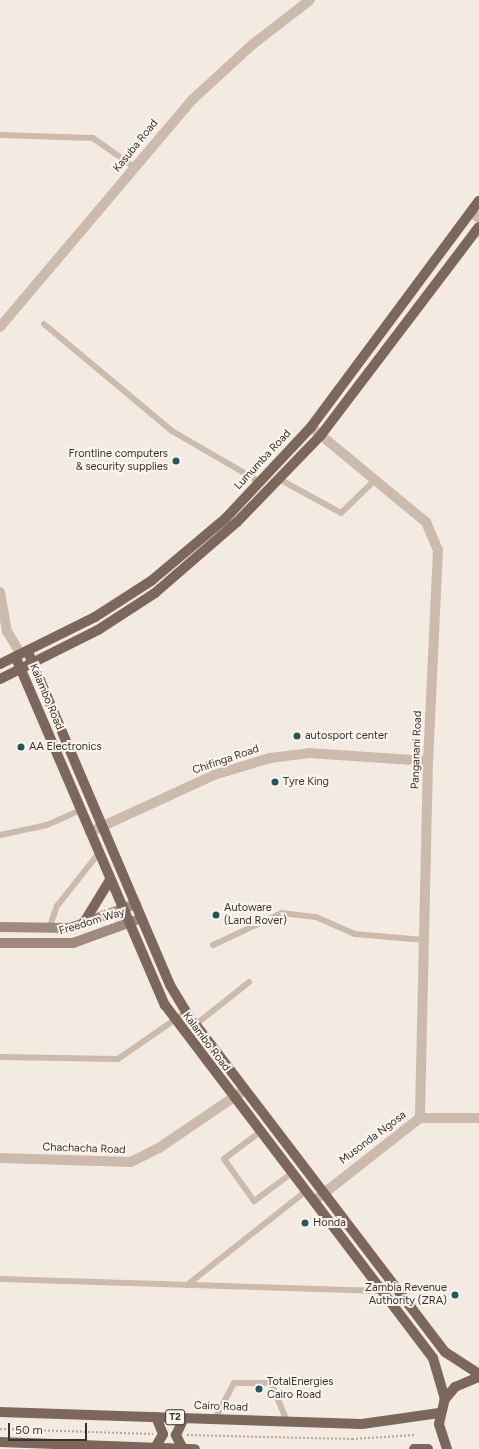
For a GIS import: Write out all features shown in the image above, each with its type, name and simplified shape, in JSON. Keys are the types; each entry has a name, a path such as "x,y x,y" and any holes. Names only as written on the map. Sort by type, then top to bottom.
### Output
{"main road":[{"name":"Lumumba Road","path":"0,664 95,617 151,581 225,518 310,427 475,215 479,201"},
{"path":"0,679 34,664 155,593 237,522 321,435 479,227"},
{"name":"Kalambo Road","path":"21,653 34,664 142,918 186,1012 243,1091 445,1352 479,1376"},
{"name":"Kalambo Road","path":"21,653 22,670 156,989 174,1020 433,1358 445,1399"},
{"path":"83,924 110,880"},
{"name":"Freedom Way","path":"0,927 49,929 83,924 136,904"},
{"name":"Freedom Way","path":"0,943 59,946 128,924 142,918"},
{"path":"447,1449 440,1434 440,1413 445,1399 455,1387 479,1376"},
{"name":"Cairo Road","path":"0,1412 362,1424 440,1413"},
{"path":"155,1448 163,1434 156,1417"},
{"path":"183,1449 176,1435 184,1418"},
{"path":"0,1442 23,1446 195,1449"},
{"path":"414,1449 428,1449"}],"street":[{"name":"Kasuba Road","path":"0,327 134,167 220,72 310,0"},
{"name":"Panganani Road","path":"310,427 376,479 426,522 438,550 428,761 420,1118"},
{"path":"0,592 7,631 21,653"},
{"name":"Chifinga Road","path":"90,832 214,775 270,758 308,753 428,761"},
{"name":"Chachacha Road","path":"0,1158 131,1162 150,1154 243,1091"},
{"name":"Musonda Ngosa","path":"314,1201 322,1193 420,1118 479,1118"}],"lane":[{"path":"0,135 93,138 134,167"},
{"path":"44,324 172,432 260,482"},
{"path":"279,479 341,513 376,479"},
{"path":"0,835 47,825 81,810"},
{"path":"49,929 57,906 98,853"},
{"path":"213,945 282,913 316,916 355,934 424,940"},
{"path":"195,1025 249,982"},
{"path":"0,1057 118,1060 186,1012"},
{"path":"260,1132 224,1159 254,1202 292,1173"},
{"path":"187,1285 306,1191"},
{"path":"0,1279 382,1291"},
{"path":"215,1419 234,1383 271,1383 287,1421"}],"path":[{"path":"0,1429 163,1434"},
{"path":"176,1435 352,1439 415,1435"}],"place":[{"name":"Frontline computers & security supplies","path":"176,461"},
{"name":"autosport center","path":"297,736"},
{"name":"AA Electronics","path":"21,747"},
{"name":"Tyre King","path":"275,782"},
{"name":"Autoware (Land Rover)","path":"216,915"},
{"name":"Honda","path":"305,1223"},
{"name":"Zambia Revenue Authority (ZRA)","path":"455,1295"},
{"name":"TotalEnergies Cairo Road","path":"259,1389"}]}
